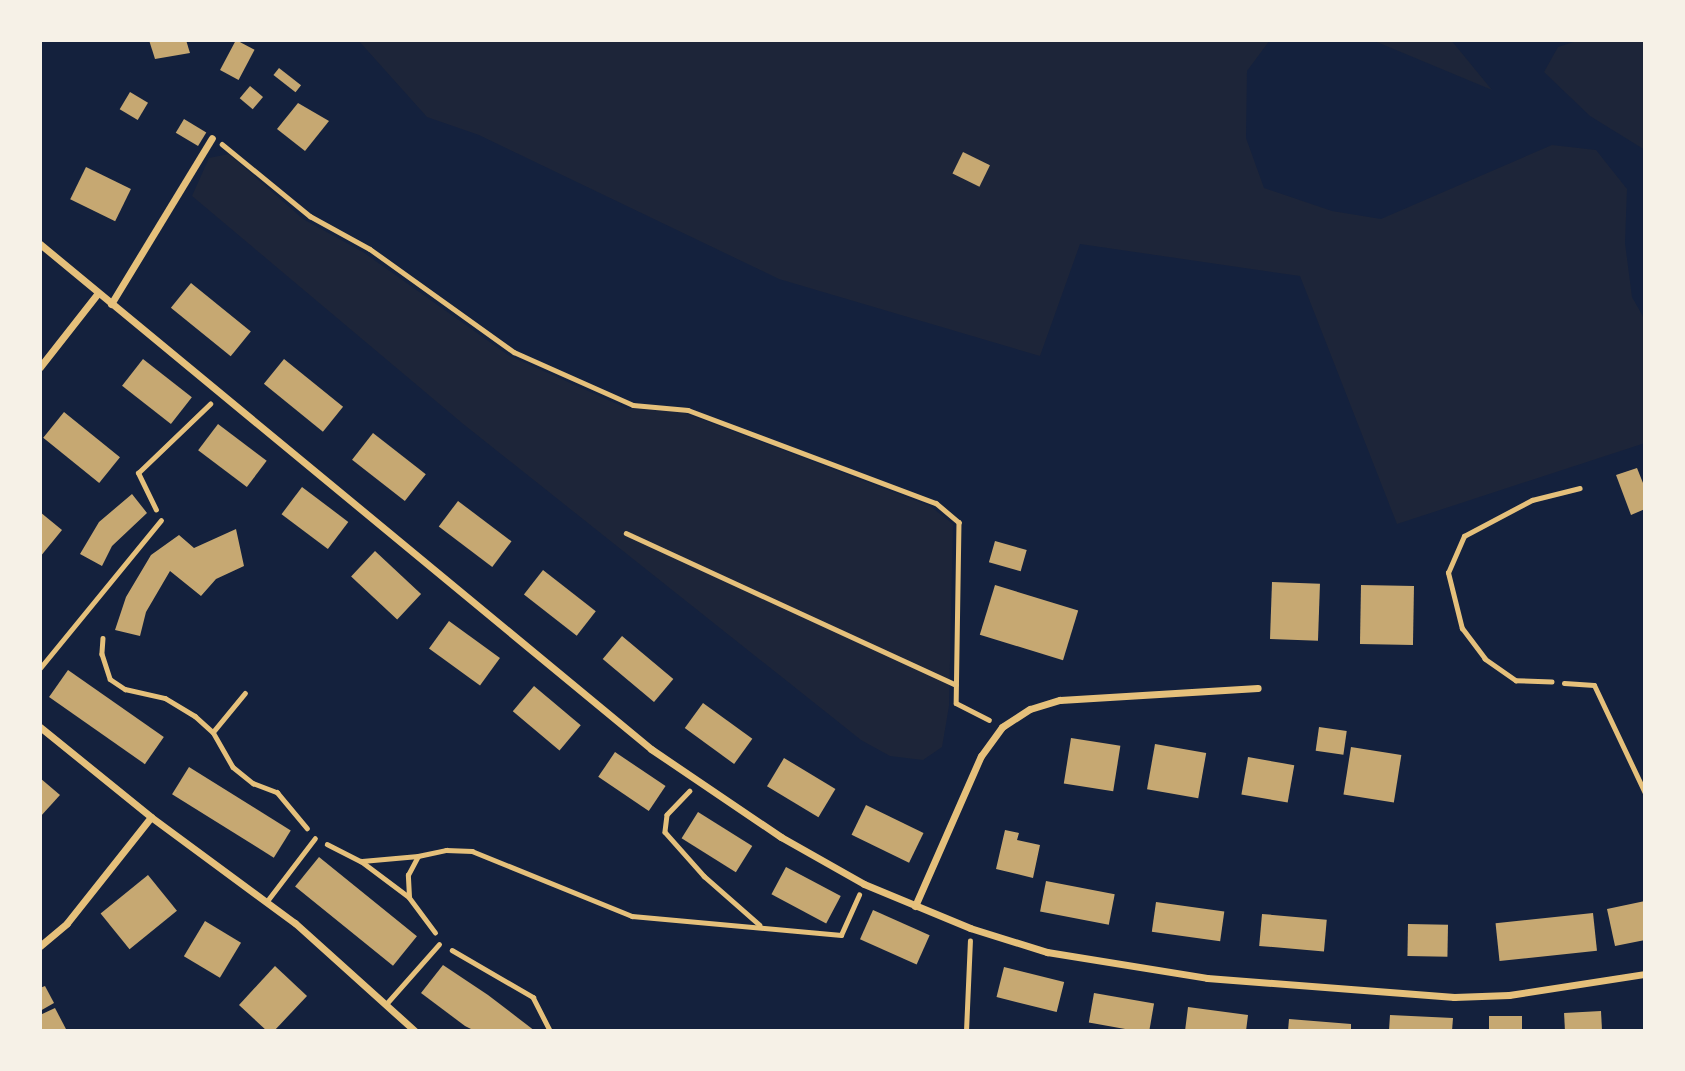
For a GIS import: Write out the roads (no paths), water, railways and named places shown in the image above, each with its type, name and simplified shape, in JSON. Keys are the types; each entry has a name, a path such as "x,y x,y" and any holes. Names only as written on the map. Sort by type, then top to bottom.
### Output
{"street":[{"path":"111,304 212,138"},
{"path":"40,244 697,784 864,884 970,928 1047,952 1125,967 1398,996 1509,995 1645,974"},
{"path":"40,367 98,293"},
{"path":"915,906 981,756 1002,727 1030,709 1060,699 1258,688"},
{"path":"40,727 151,817 267,901 415,1031"},
{"path":"40,946 68,923 151,817"}],"lane":[{"path":"40,668 161,520"},
{"path":"1564,682 1594,685 1645,793"},
{"path":"267,901 316,838"},
{"path":"386,1003 439,944"}]}
